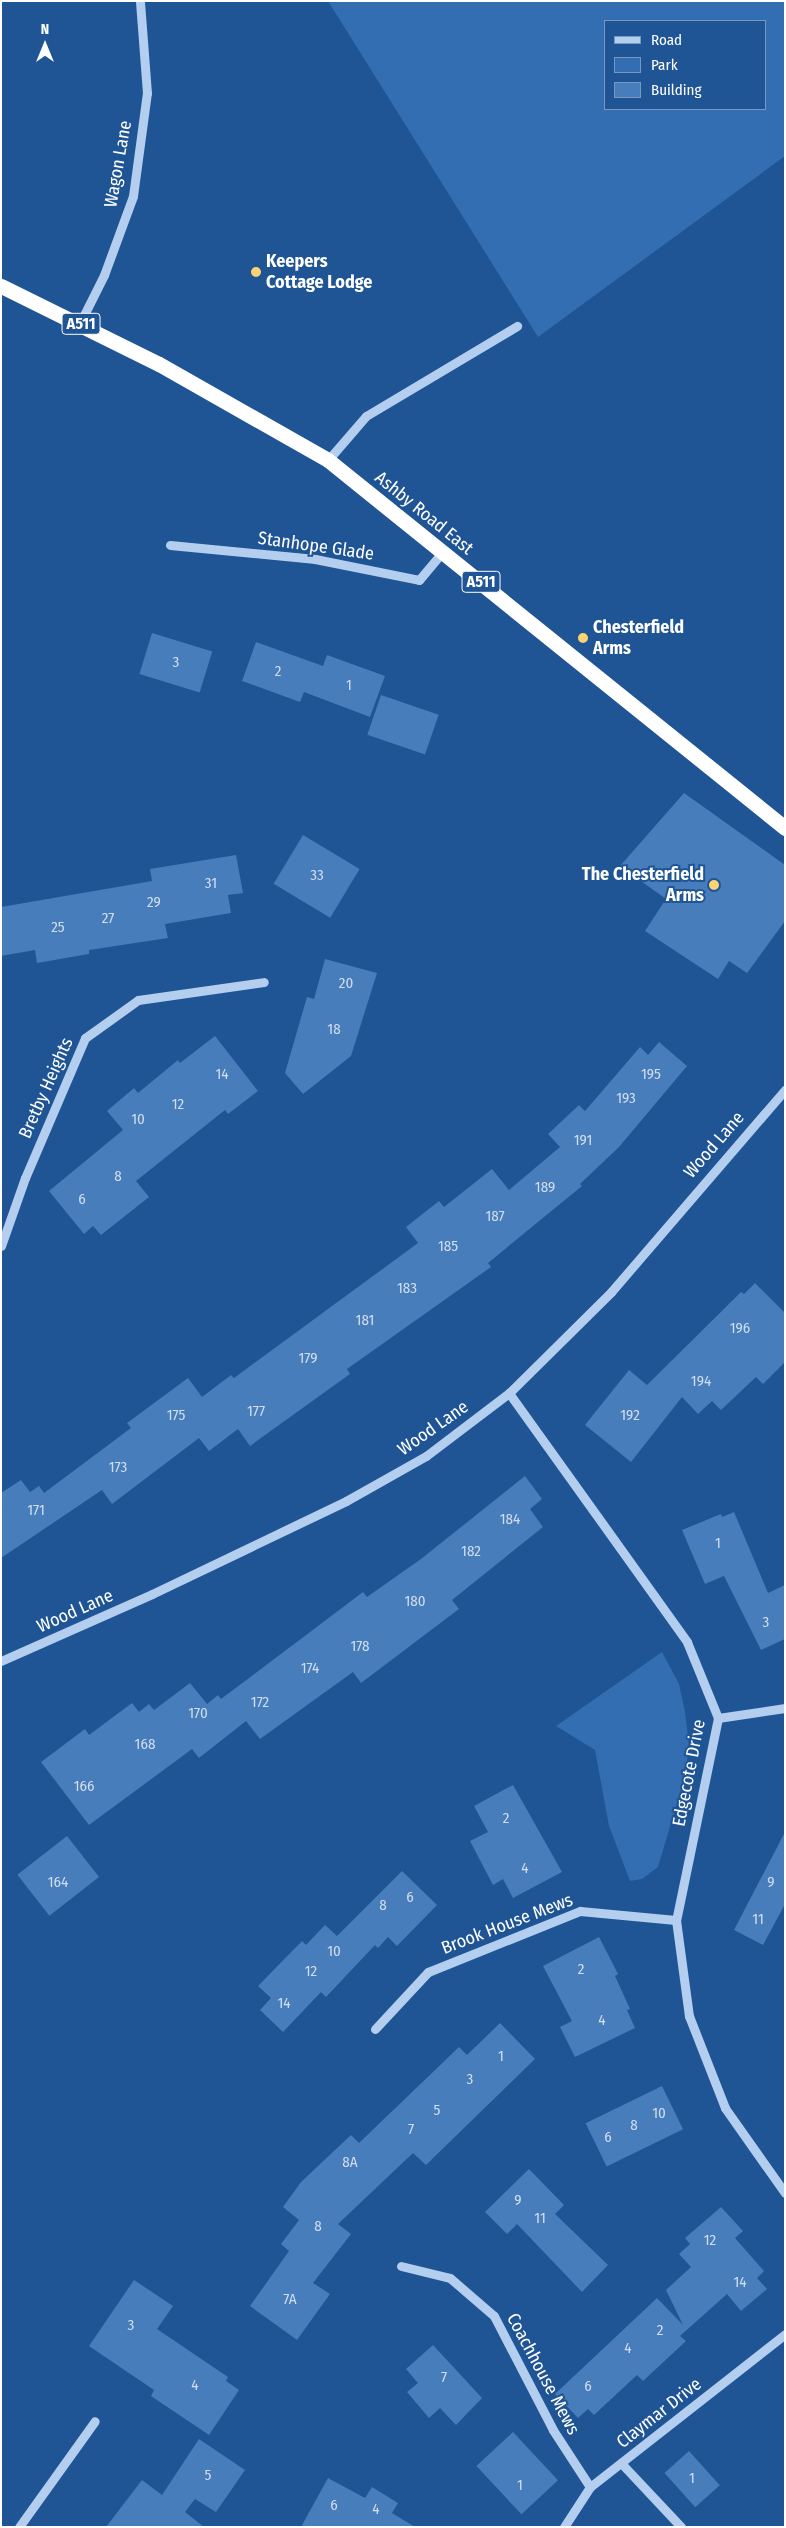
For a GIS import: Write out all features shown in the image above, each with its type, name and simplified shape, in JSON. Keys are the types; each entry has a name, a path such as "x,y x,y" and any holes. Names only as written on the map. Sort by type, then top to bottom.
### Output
{"highway":[{"name":"Ashby Road East","path":"1,286 80,323 250,414 328,460 785,828"}],"street":[{"name":"Wagon Lane","path":"80,323 104,275 133,196 147,93 140,1"},
{"path":"328,460 366,416 517,326"},
{"name":"Stanhope Glade","path":"170,544 315,559 420,580 443,551"},
{"name":"Bretby Heights","path":"1,1246 25,1178 86,1038 138,1000 264,982"},
{"name":"Wood Lane","path":"1,1661 152,1594 346,1501 426,1456 509,1393 611,1292 785,1090"},
{"name":"Edgecote Drive","path":"509,1393 687,1642 718,1718 676,1920 689,2016 724,2108 785,2193"},
{"path":"718,1718 785,1708"},
{"name":"Brook House Mews","path":"375,2029 428,1972 580,1911 676,1920"},
{"name":"Coachhouse Mews","path":"401,2266 450,2278 494,2316 552,2430 590,2487"},
{"name":"Claymar Drive","path":"564,2527 590,2487 785,2334"},
{"path":"19,2527 95,2421"},
{"path":"621,2463 681,2527"}],"green space":[{"path":"328,1 785,1 785,156 538,337"},
{"path":"662,1652 679,1684 685,1712 689,1746 685,1776 658,1867 642,1879 630,1881 609,1826 595,1750 556,1726"}],"building":[{"path":"152,633 212,651 200,693 139,674"},
{"path":"256,642 323,666 327,655 385,676 370,717 304,692 300,702 242,681"},
{"path":"381,695 439,715 425,755 367,735"},
{"name":"The Chesterfield Arms","path":"684,793 785,865 785,921 747,973 729,961 718,979 645,931 666,899 620,866"},
{"path":"303,835 360,869 330,918 274,884"},
{"path":"236,855 243,893 228,895 231,913 165,924 168,938 89,950 89,954 37,963 35,950 1,956 1,907 152,881 150,869"},
{"path":"325,959 377,973 351,1056 303,1094 285,1073 307,997 314,999"},
{"path":"215,1036 258,1091 228,1114 225,1110 136,1181 149,1197 101,1235 93,1226 84,1234 49,1191 123,1130 107,1111 134,1088 138,1093 178,1060 180,1063"},
{"path":"659,1042 687,1066 619,1147 580,1184 582,1186 488,1263 491,1267 347,1369 350,1374 250,1446 238,1429 209,1451 199,1438 112,1504 102,1490 1,1558 1,1493 21,1480 30,1492 39,1486 44,1493 131,1428 127,1423 188,1378 202,1397 231,1375 234,1378 418,1243 406,1227 439,1201 444,1207 492,1169 509,1190 560,1147 548,1134 579,1105 585,1111 640,1047 648,1055"},
{"path":"755,1283 785,1313 785,1362 763,1384 756,1377 721,1410 712,1401 698,1414 682,1397 631,1462 585,1425 629,1370 647,1385 741,1292 744,1294"},
{"path":"525,1476 542,1499 530,1509 543,1527 452,1600 459,1609 361,1683 353,1672 260,1739 246,1721 199,1758 192,1749 89,1825 41,1762 85,1729 89,1735 132,1703 139,1712 149,1704 154,1710 190,1683 207,1704 218,1695 221,1699 363,1592 367,1597 421,1559"},
{"path":"734,1512 768,1593 785,1585 785,1639 761,1650 724,1576 705,1584 682,1530 721,1514 722,1517"},
{"path":"513,1785 562,1872 513,1898 503,1879 493,1885 470,1841 488,1832 474,1806"},
{"path":"785,1832 785,1904 763,1945 734,1930"},
{"path":"67,1836 99,1877 49,1916 17,1875"},
{"path":"402,1871 437,1905 397,1946 388,1937 378,1948 375,1945 326,1997 321,1992 283,2032 260,2010 271,1998 258,1986 302,1941 306,1945 325,1925 337,1936"},
{"path":"599,1937 618,1974 615,1976 630,2009 627,2010 635,2028 575,2057 560,2027 572,2021 543,1966"},
{"path":"500,2023 535,2059 426,2165 413,2153 338,2224 351,2234 313,2283 330,2294 297,2340 250,2306 289,2251 281,2244 299,2220 283,2207 301,2182 351,2135 359,2143 459,2047 467,2055"},
{"path":"662,2086 683,2129 607,2166 586,2123"},
{"path":"529,2169 564,2205 555,2214 608,2265 582,2292 517,2224 507,2234 485,2212"},
{"path":"721,2207 743,2231 735,2238 764,2271 757,2278 767,2289 741,2311 727,2294 680,2336 686,2341 643,2381 637,2375 594,2415 588,2409 578,2418 555,2394 657,2298 683,2325 666,2290 691,2267 679,2254 690,2244 685,2238"},
{"path":"134,2280 173,2306 157,2329 228,2377 226,2381 239,2390 209,2435 151,2396 154,2390 89,2346"},
{"path":"433,2345 482,2398 456,2425 440,2408 429,2418 407,2392 418,2383 406,2369"},
{"path":"513,2432 558,2480 521,2514 476,2466"},
{"path":"199,2439 245,2470 216,2512 195,2499 185,2512 204,2527 106,2527 142,2480 162,2495"},
{"path":"689,2451 720,2485 695,2507 664,2473"},
{"path":"328,2478 365,2498 372,2487 398,2503 392,2513 415,2527 301,2527"}],"place":[{"name":"Keepers Cottage Lodge","path":"256,272"},
{"name":"Chesterfield Arms","path":"583,638"},
{"name":"The Chesterfield Arms","path":"714,885"}]}
